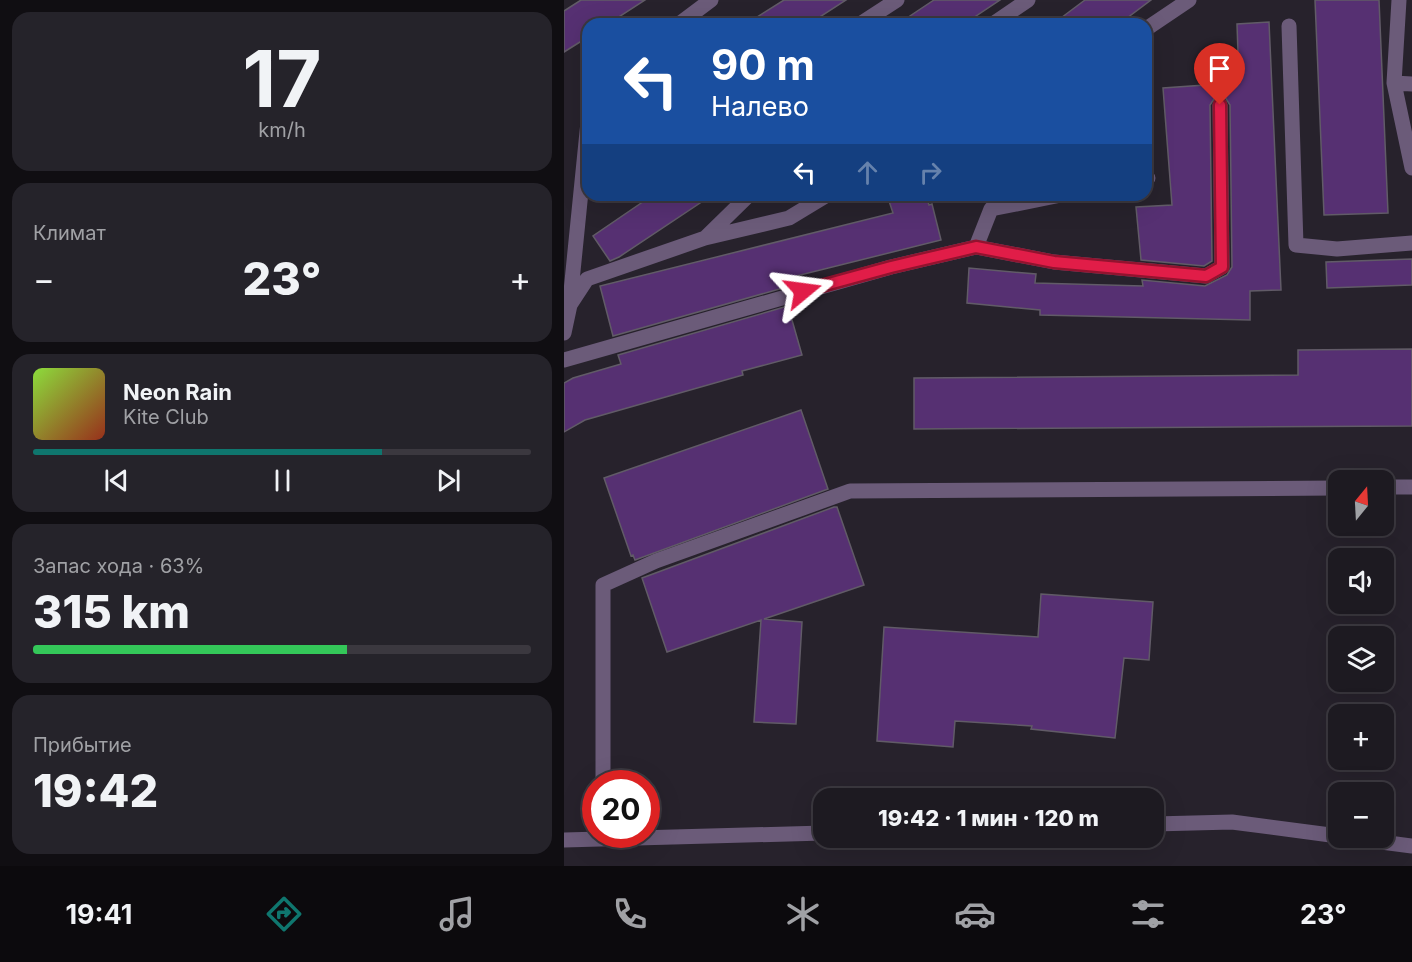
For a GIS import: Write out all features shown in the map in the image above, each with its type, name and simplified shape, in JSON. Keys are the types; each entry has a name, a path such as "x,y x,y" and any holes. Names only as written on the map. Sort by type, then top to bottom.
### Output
{"street":[{"path":"687,18 711,0"},
{"path":"869,18 897,0"},
{"path":"1002,18 1028,0"},
{"path":"1152,25 1189,0"},
{"path":"1399,0 1394,83 1412,168"},
{"path":"1289,26 1296,246 1336,249 1412,243"},
{"path":"1394,83 1412,84"},
{"path":"564,360 891,267 976,247 1054,262 1206,276 1222,267 1220,105"},
{"path":"564,333 570,305 583,201"},
{"path":"705,238 743,201"},
{"path":"570,305 587,279 705,238 789,218 817,201"},
{"path":"976,247 991,209 1031,201"},
{"path":"1394,487 1412,487"},
{"path":"603,770 603,585 656,561 850,492 1328,488"},
{"path":"1164,824 1232,822 1328,835"},
{"path":"660,835 813,832"},
{"path":"564,840 582,838"},
{"path":"1394,844 1412,846"}],"building":[{"path":"581,0 645,0 617,18 582,18 582,41 564,52 564,11"},
{"path":"784,0 846,0 818,18 756,18"},
{"path":"934,0 1000,0 973,18 907,18"},
{"path":"1085,0 1151,0 1127,18 1061,18"},
{"path":"1315,0 1379,0 1388,213 1324,215"},
{"path":"1269,22 1281,290 1250,291 1250,320 1040,315 1040,310 967,303 969,268 1036,274 1035,283 1143,286 1142,280 1205,286 1227,275 1232,267 1230,105 1225,97 1216,96 1210,105 1212,261 1204,266 1141,260 1136,207 1172,205 1163,88 1205,85 1204,55 1238,53 1237,24"},
{"path":"644,201 703,201 610,261 593,236"},
{"path":"889,201 928,201 929,205 932,204 941,240 780,280 783,288 613,336 600,286 893,213"},
{"path":"1412,259 1412,285 1327,288 1326,262"},
{"path":"788,306 802,355 742,371 743,375 585,420 564,432 564,383 573,378 621,364 618,355"},
{"path":"1412,349 1412,426 914,429 914,378 1298,375 1298,350"},
{"path":"801,410 828,489 635,560 633,555 631,556 604,478"},
{"path":"837,507 864,585 764,619 802,622 796,724 754,722 761,620 667,652 642,578"},
{"path":"1041,594 1153,602 1149,660 1124,658 1115,738 1031,729 1032,726 955,721 953,747 877,741 884,627 1038,637"}],"route":[{"path":"803,291 976,247 1054,262 1206,276 1222,267 1220,105"}]}
